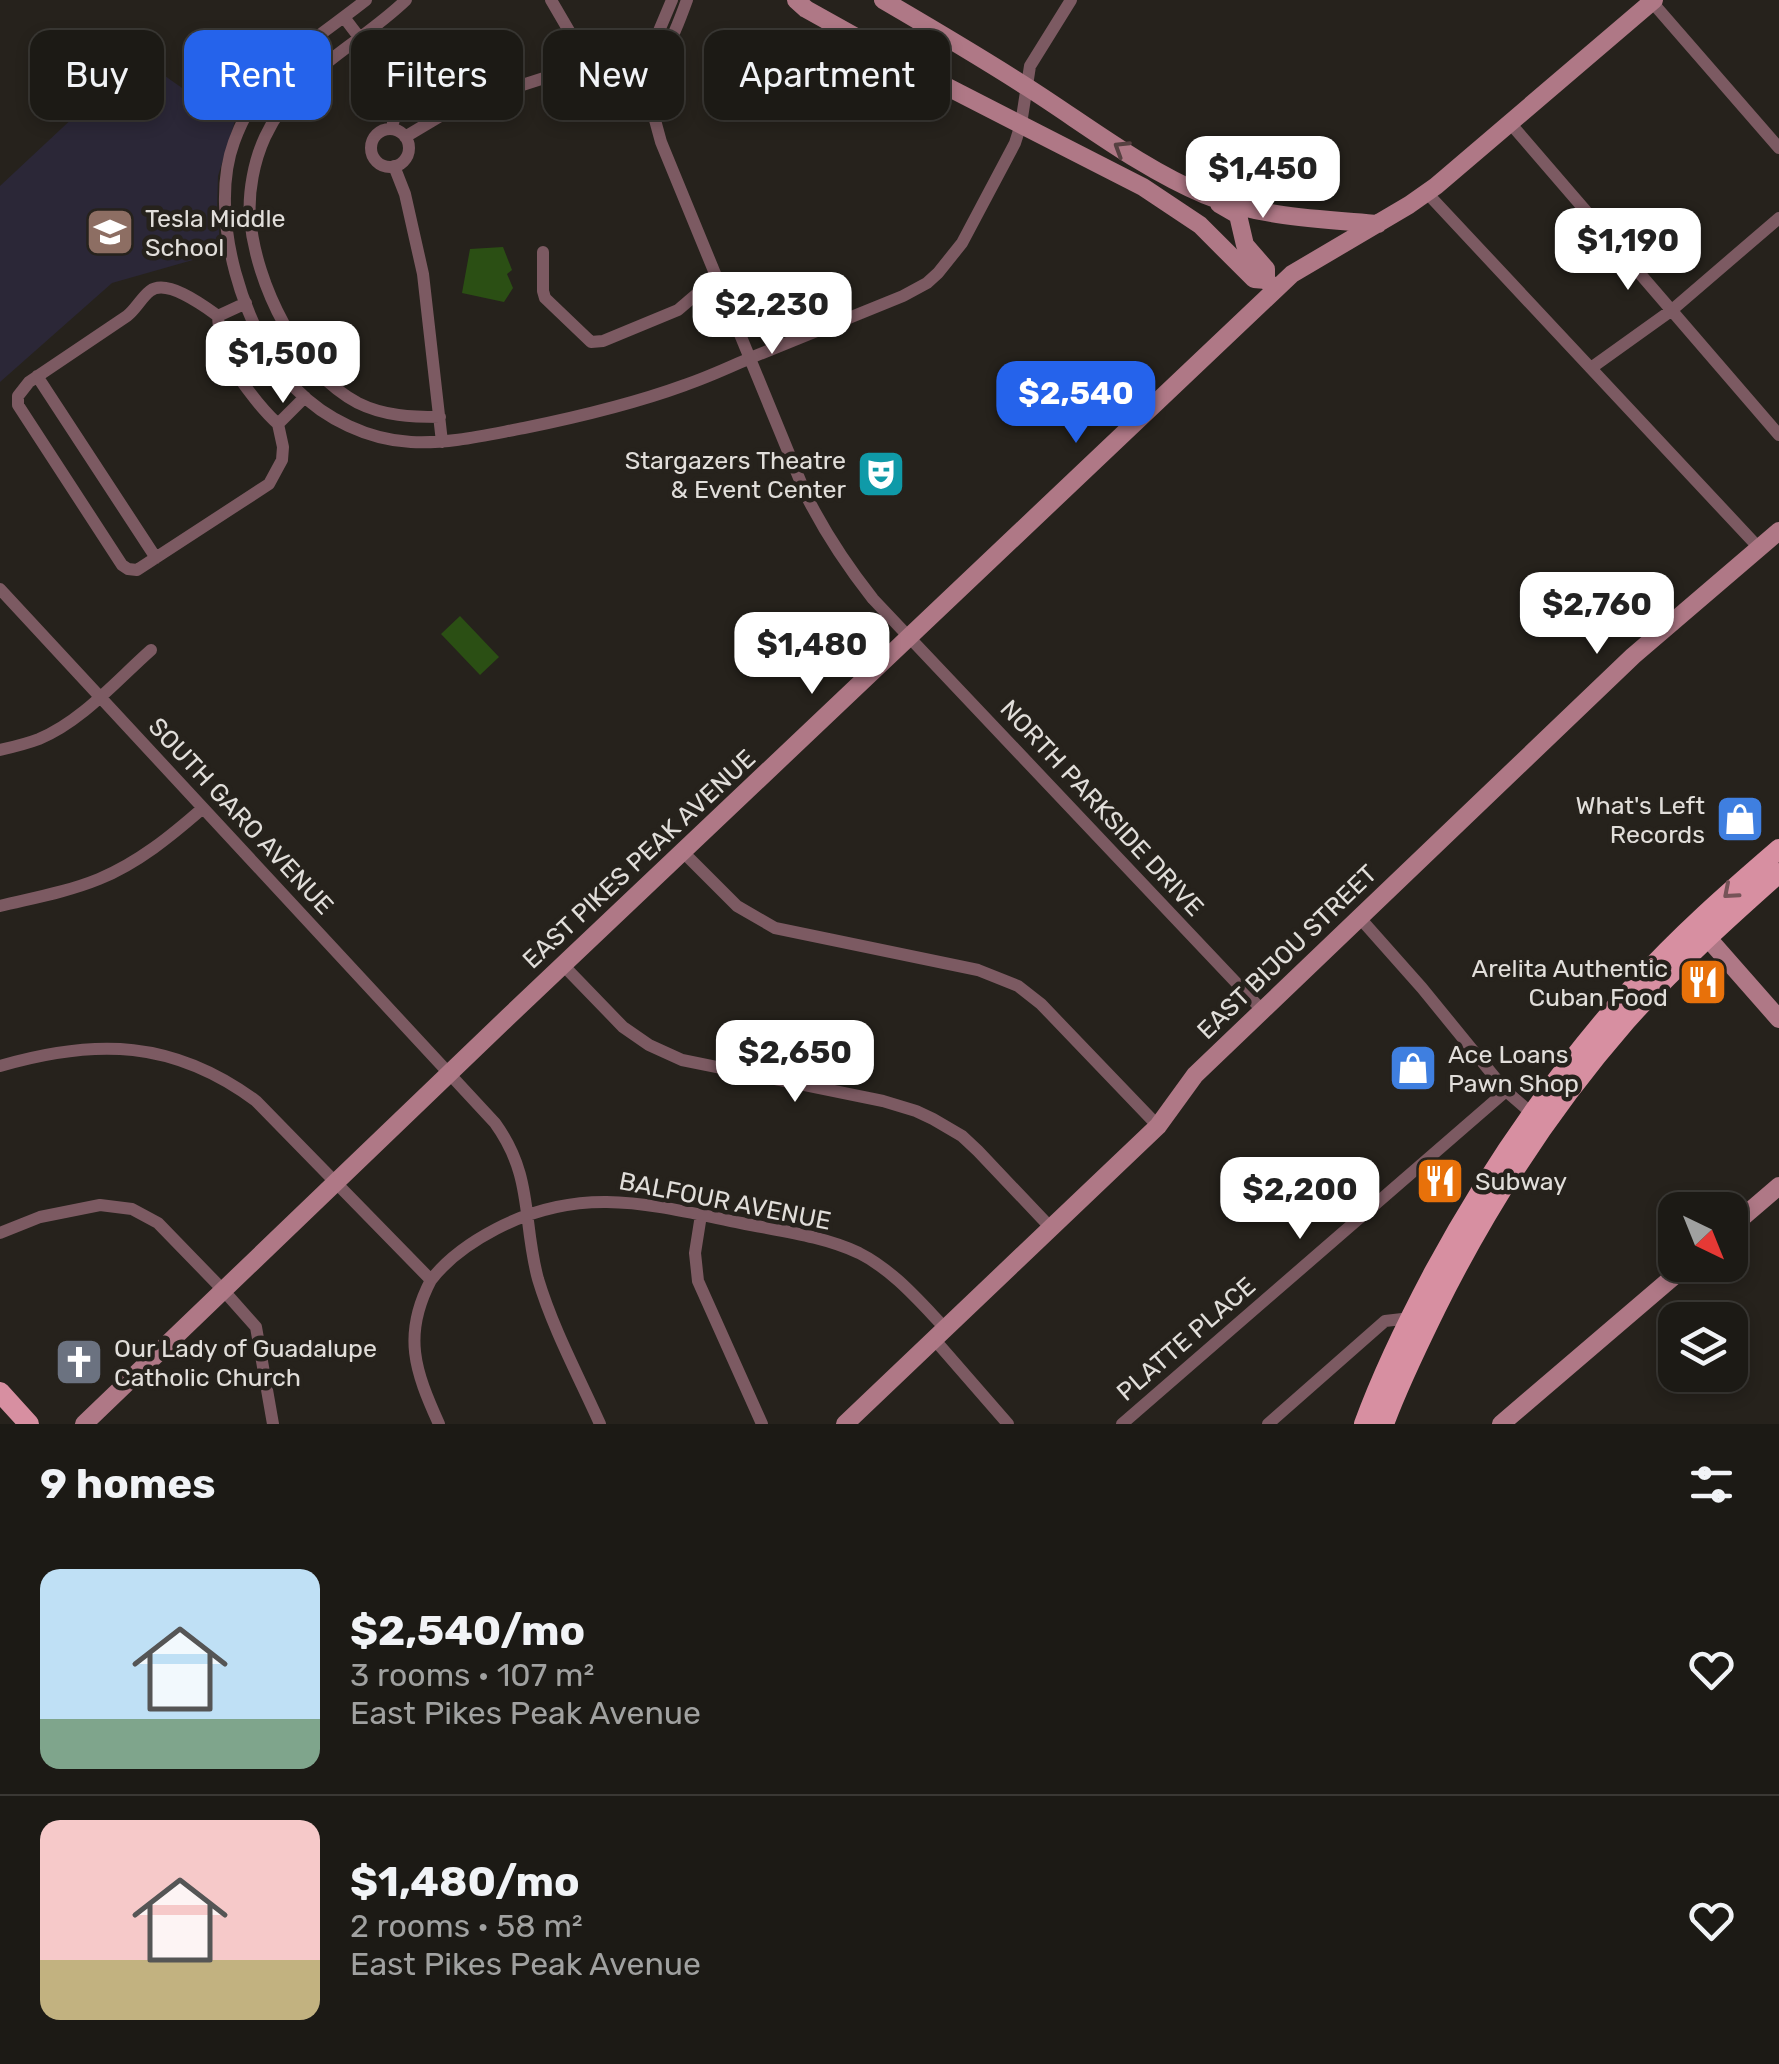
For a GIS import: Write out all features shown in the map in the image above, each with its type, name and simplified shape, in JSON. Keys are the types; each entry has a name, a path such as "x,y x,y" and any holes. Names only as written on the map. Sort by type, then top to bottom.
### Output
{"main road":[{"path":"796,0 900,62 1142,187 1200,224 1254,280 1271,285"},
{"path":"882,0 1126,151 1238,214 1245,245 1266,268 1271,285"},
{"name":"EAST PIKES PEAK AVENUE","path":"84,1424 910,637 1271,285 1427,192 1653,1"},
{"path":"1206,196 1253,209 1379,224"},
{"name":"EAST BIJOU STREET","path":"845,1424 1158,1126 1195,1075 1262,1010 1633,656 1779,532"},
{"path":"1702,930 1779,849"},
{"path":"1364,1424 1411,1318 1476,1197 1539,1119 1606,1019 1638,982 1779,873"},
{"path":"1702,930 1779,1019"},
{"path":"1384,1424 1407,1366 1444,1293 1539,1119"},
{"path":"1748,1213 1779,1186"},
{"path":"1444,1293 1437,1282 1450,1258 1454,1235"},
{"path":"1501,1424 1667,1282"},
{"path":"1407,1366 1404,1354 1412,1336 1411,1318"},
{"path":"0,1392 29,1424"}],"street":[{"path":"366,0 296,52 277,70 251,106 233,143 226,182 225,232 246,304 272,358 304,398 328,415 368,433 409,442 442,442 623,405 688,384 927,283 962,243 1015,143 1030,66 1071,0"},
{"path":"371,30 406,0"},
{"path":"551,0 568,30"},
{"name":"NORTH PARKSIDE DRIVE","path":"659,30 672,0"},
{"path":"676,30 687,0"},
{"path":"1653,1 1779,148"},
{"path":"344,17 353,30"},
{"path":"351,45 301,84 266,136 250,201 254,241 283,322 322,378 370,408 400,416 440,417"},
{"path":"1002,72 1030,66"},
{"path":"406,137 457,106 543,78"},
{"path":"391,129 395,120"},
{"name":"NORTH PARKSIDE DRIVE","path":"655,120 717,281 822,527 861,584 1262,1010"},
{"path":"1510,122 1779,435"},
{"path":"397,130 406,137 409,148 404,160 394,166 382,165 374,157 372,146 380,132 397,130"},
{"path":"394,166 422,264 442,442"},
{"path":"1427,192 1759,548"},
{"path":"1591,368 1672,310 1779,218"},
{"path":"542,252 545,298 590,342 603,341 678,310 717,281"},
{"path":"156,288 184,294 218,316 224,351 264,411 278,424 282,460 269,484 137,570 128,569 18,405 18,396 37,376 135,310 156,288"},
{"path":"218,316 246,304"},
{"path":"37,376 156,558"},
{"path":"278,424 304,398"},
{"name":"SOUTH GARO AVENUE","path":"0,589 495,1123 512,1147 521,1175 535,1266 546,1304 600,1424"},
{"path":"0,750 36,741 75,718 151,650"},
{"path":"0,906 63,891 115,872 155,847 202,808"},
{"path":"684,852 737,906 775,928 978,970 1018,986 1158,1126"},
{"path":"1359,918 1506,1092 1539,1119"},
{"path":"563,965 635,1036 682,1060 883,1101 933,1119 962,1136 1051,1228"},
{"path":"0,1066 86,1048 127,1048 183,1060 230,1082 256,1101 430,1280 418,1311 413,1351 422,1388 439,1424"},
{"name":"PLATTE PLACE","path":"1122,1424 1506,1092"},
{"name":"BALFOUR AVENUE","path":"430,1280 462,1249 488,1233 528,1214 597,1200 633,1202 826,1240 858,1253 895,1278 1008,1424"},
{"path":"0,1233 40,1217 82,1208 132,1208 158,1223 256,1327 274,1424"},
{"path":"701,1215 695,1252 698,1280 762,1424"},
{"path":"1268,1424 1384,1322 1411,1318"}],"shaded area":[{"name":"Tesla Middle School","path":"164,75 184,89 184,120 235,121 218,176 221,252 112,283 0,382 0,186 71,120 164,120"}],"green space":[{"path":"503,247 512,270 507,274 513,288 504,302 462,293 470,249"},
{"path":"460,616 499,657 480,675 441,634"}],"place":[{"name":"Tesla Middle School","path":"110,232"},
{"name":"Stargazers Theatre & Event Center","path":"881,474"},
{"name":"What's Left Records","path":"1740,819"},
{"name":"Arelita Authentic Cuban Food","path":"1703,982"},
{"name":"Ace Loans Pawn Shop","path":"1413,1068"},
{"name":"Subway","path":"1440,1181"},
{"name":"Our Lady of Guadalupe Catholic Church","path":"79,1362"}]}
